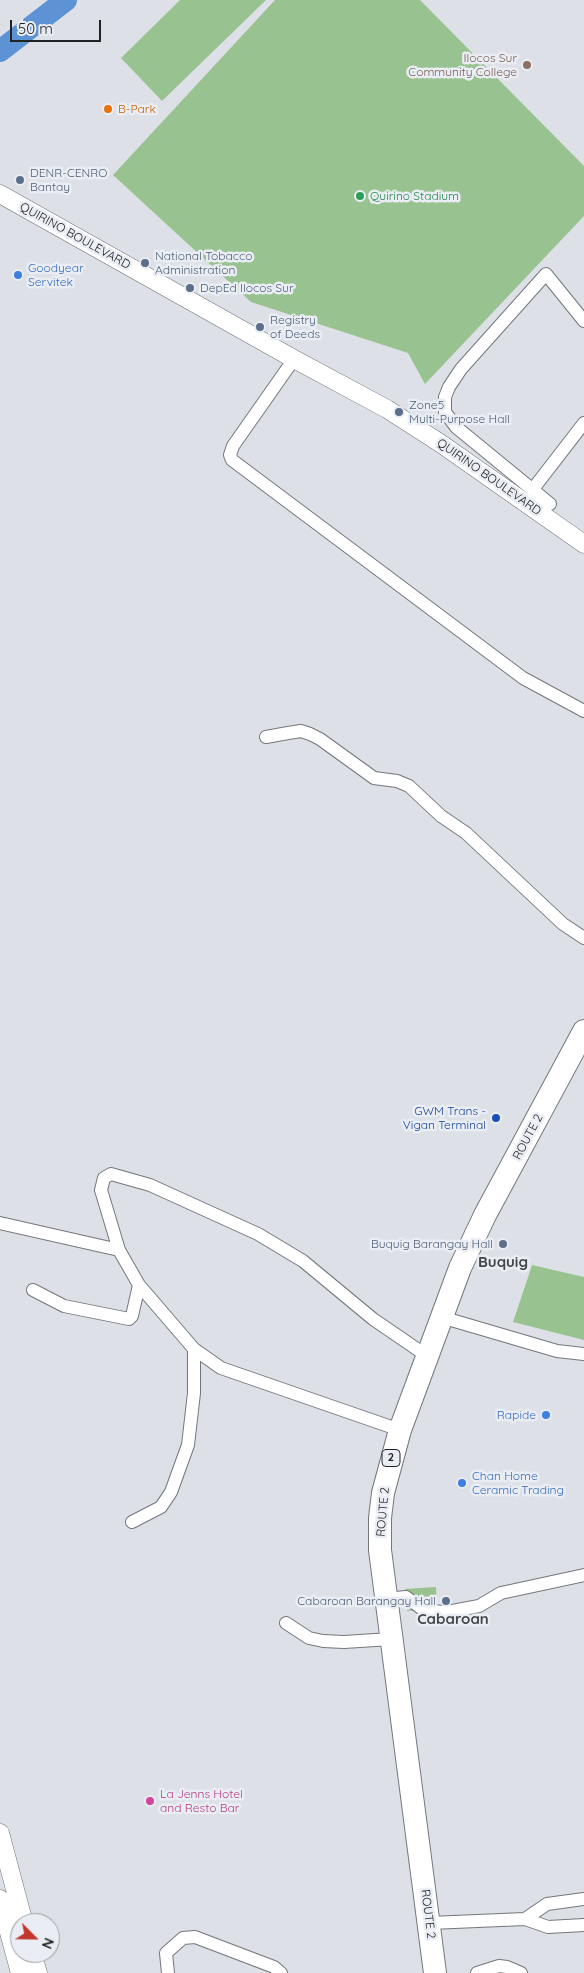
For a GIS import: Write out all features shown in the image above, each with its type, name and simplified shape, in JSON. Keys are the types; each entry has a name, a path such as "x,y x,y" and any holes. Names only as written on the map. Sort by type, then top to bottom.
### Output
{"highway":[{"name":"ROUTE 2","path":"435,1973 380,1550 380,1518 386,1483 400,1430 460,1268 486,1215 584,1031"}],"main road":[{"name":"QUIRINO BOULEVARD","path":"0,194 294,360 388,409 584,544"},
{"path":"0,1834 21,1913"},
{"path":"0,1900 20,1973"}],"street":[{"path":"550,504 456,426 445,412 445,397 461,369 546,274 584,321"},
{"path":"294,360 232,446 230,455 232,460 523,678 584,711"},
{"path":"533,489 584,423"},
{"path":"266,737 288,732 310,734 320,739 374,778 397,781 409,786 441,816 466,833 563,924 584,938"},
{"path":"400,1430 222,1368 194,1349 139,1285 119,1250 101,1190 104,1178 111,1174 150,1186 258,1234 303,1261 373,1319 427,1356"},
{"path":"0,1222 119,1250"},
{"path":"34,1290 64,1306 129,1320 132,1316 139,1285"},
{"path":"441,1317 557,1351 584,1354"},
{"path":"132,1522 161,1507 171,1492 188,1445 194,1393 194,1349"},
{"path":"386,1599 406,1597 425,1611 447,1612 479,1606 501,1593 584,1575"},
{"path":"286,1623 309,1638 323,1641 344,1642 391,1639"},
{"path":"525,1919 547,1904 584,1898"},
{"path":"430,1924 525,1919 548,1927 584,1925"},
{"path":"168,1973 166,1953 183,1938 195,1937 274,1967 281,1973"},
{"path":"477,1973 499,1966 521,1973"}],"green space":[{"path":"180,0 266,0 162,101 121,58"},
{"name":"Quirino Stadium","path":"275,0 420,0 584,166 584,216 425,384 408,353 251,302 113,175"},
{"path":"532,1265 584,1277 584,1340 513,1322"},
{"path":"436,1587 437,1609 407,1611 405,1589"}],"waterway":[{"path":"0,51 66,0"}],"place":[{"name":"Ilocos Sur Community College","path":"527,65"},
{"name":"B-Park","path":"108,109"},
{"name":"DENR-CENRO Bantay","path":"20,180"},
{"name":"Quirino Stadium","path":"360,196"},
{"name":"National Tobacco Administration","path":"145,263"},
{"name":"Goodyear Servitek","path":"18,275"},
{"name":"DepEd Ilocos Sur","path":"190,288"},
{"name":"Registry of Deeds","path":"260,327"},
{"name":"Zone5 Multi-Purpose Hall","path":"399,412"},
{"name":"GWM Trans - Vigan Terminal","path":"496,1118"},
{"name":"Buquig Barangay Hall","path":"503,1244"},
{"name":"Rapide","path":"546,1415"},
{"name":"Chan Home Ceramic Trading","path":"462,1483"},
{"name":"Cabaroan Barangay Hall","path":"446,1601"},
{"name":"La Jenns Hotel and Resto Bar","path":"150,1801"}],"district":[{"name":"Buquig","path":"503,1262"},
{"name":"Cabaroan","path":"453,1619"}]}
